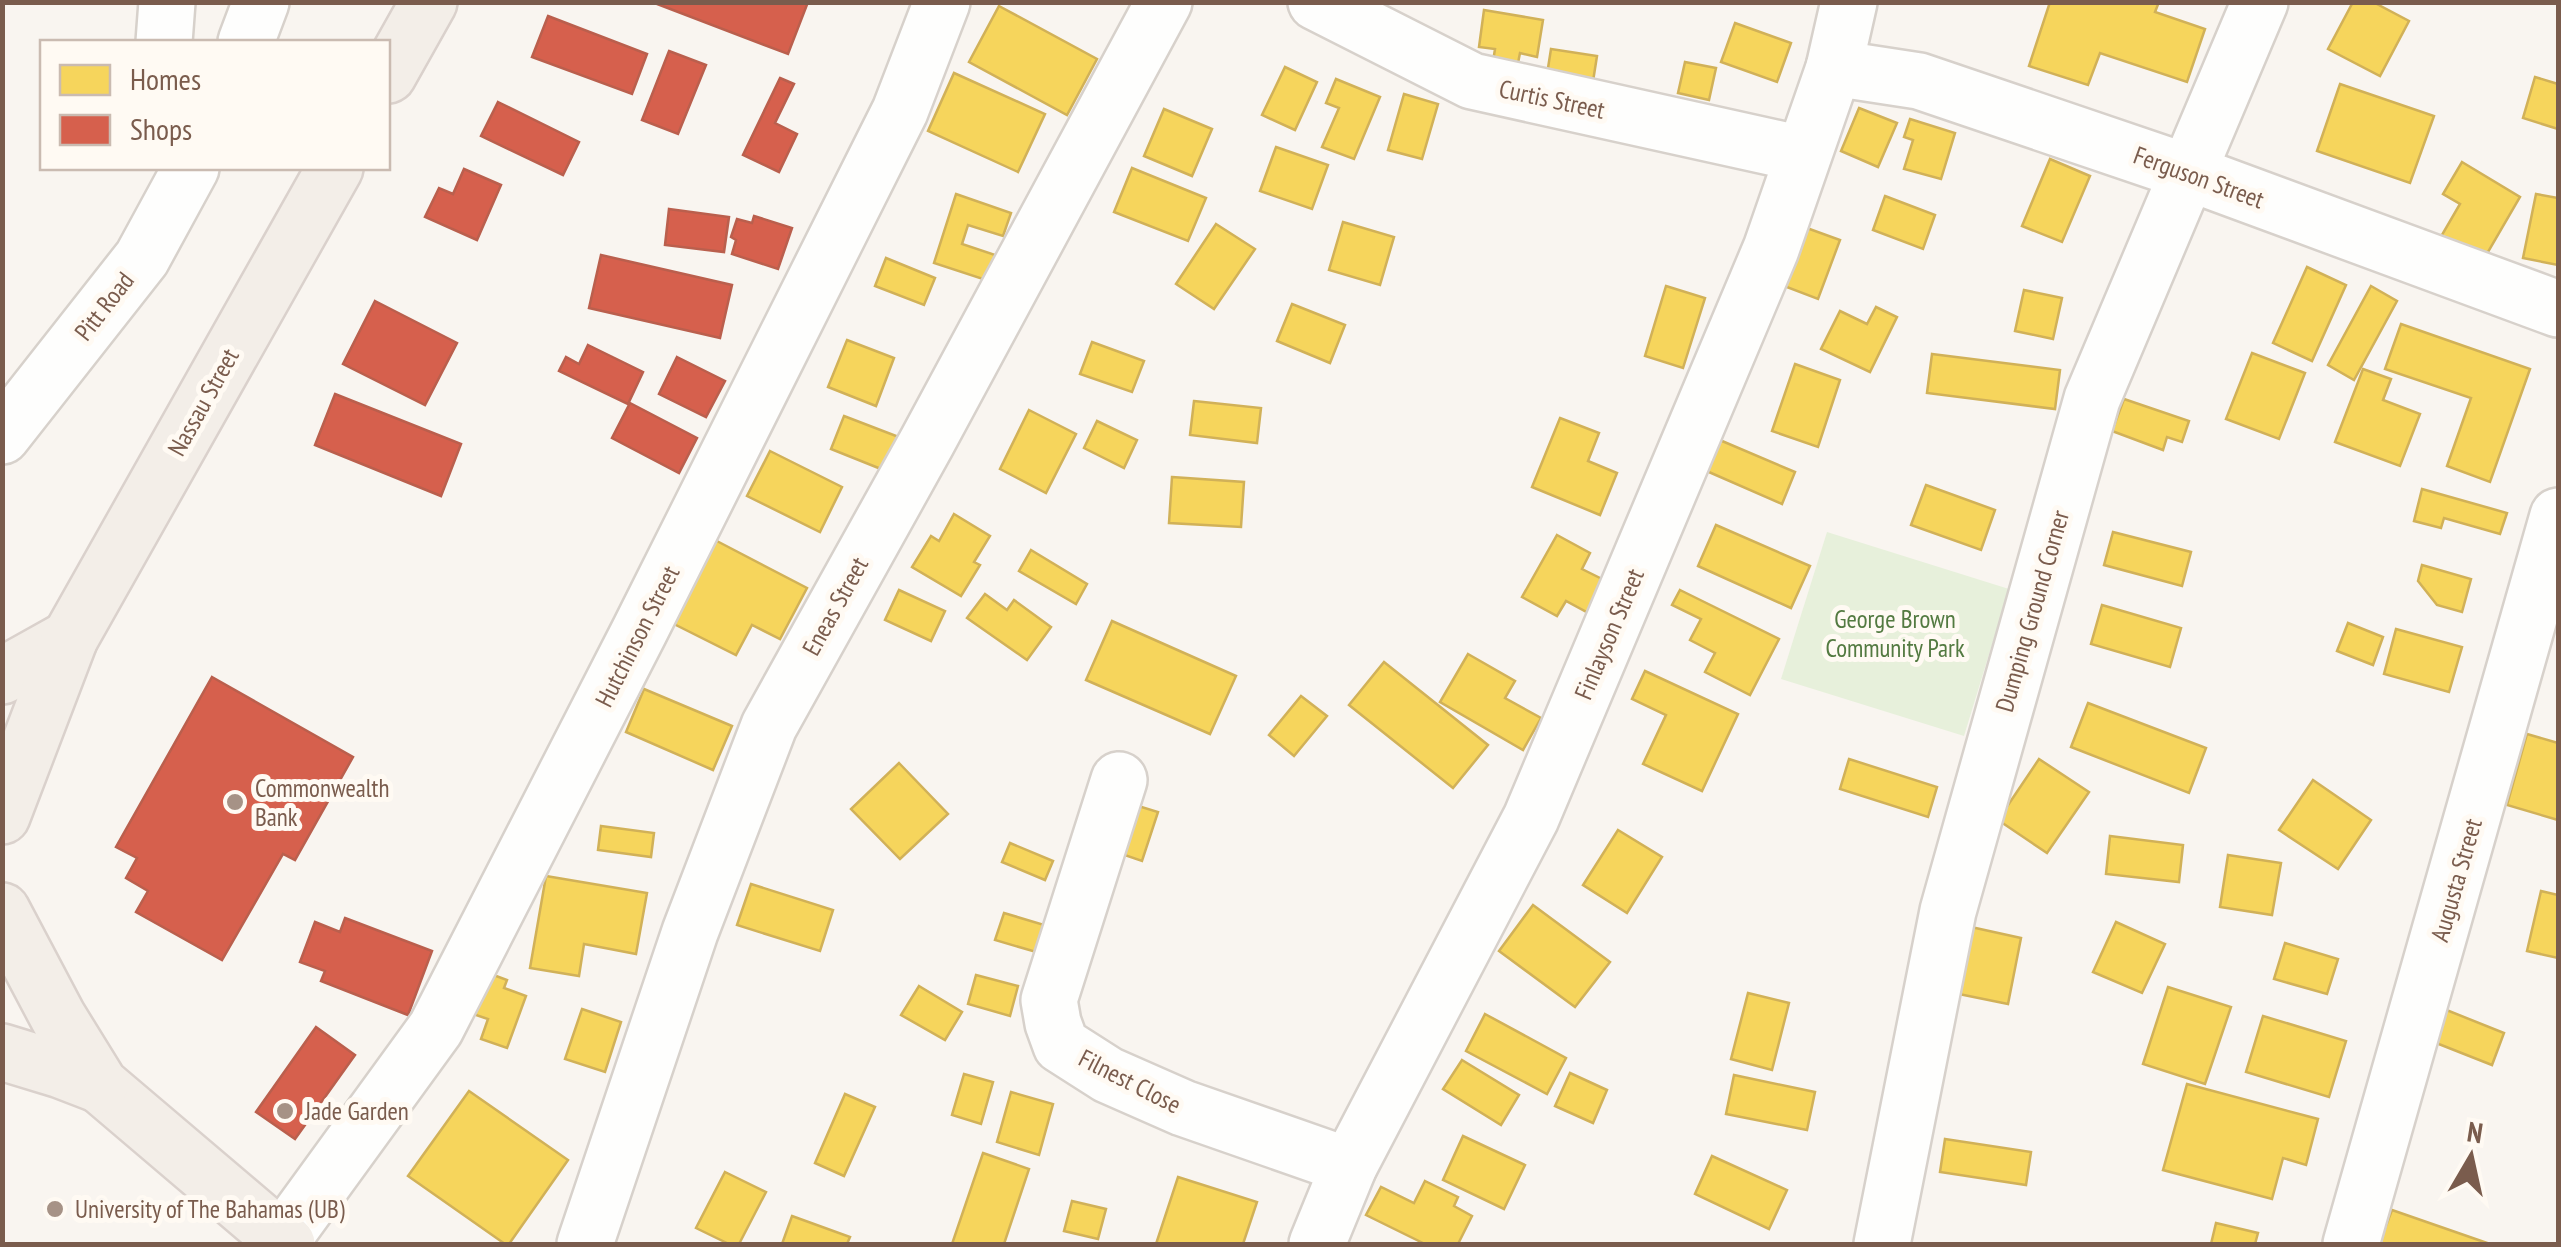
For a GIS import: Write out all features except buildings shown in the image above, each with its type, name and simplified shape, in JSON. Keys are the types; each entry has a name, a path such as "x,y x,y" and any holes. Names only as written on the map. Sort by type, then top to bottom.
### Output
{"main road":[{"path":"390,71 428,2"},
{"name":"Nassau Street","path":"2,816 70,638 334,170"},
{"path":"2,676 70,638"},
{"path":"2,911 100,1086"},
{"path":"2,1052 100,1086 284,1242"}],"street":[{"path":"164,40 167,2"},
{"path":"247,40 261,2"},
{"name":"Hutchinson Street","path":"284,1242 436,1028 892,128 942,2"},
{"name":"Eneas Street","path":"585,1244 690,932 769,726 1164,2"},
{"name":"Curtis Street","path":"1316,2 1472,81 1802,154"},
{"name":"Finlayson Street","path":"1317,1244 1349,1166 1532,818 1771,249 1834,68 1849,2"},
{"name":"Dumping Ground Corner","path":"1882,1244 1948,912 2092,399 2260,2"},
{"name":"Ferguson Street","path":"1834,68 1919,81 2188,172 2558,308"},
{"name":"Pitt Road","path":"11,408 142,258 177,179"},
{"name":"Augusta Street","path":"2351,1244 2558,516"},
{"name":"Filnest Close","path":"1120,780 1048,1000 1061,1045 1108,1075 1182,1108 1349,1166"}],"green space":[{"name":"George Brown Community Park","path":"1827,532 2009,589 1964,736 1781,679"}],"place":[{"name":"Commonwealth Bank","path":"235,802"},
{"name":"Jade Garden","path":"285,1111"},
{"name":"University of The Bahamas (UB)","path":"55,1209"}]}
